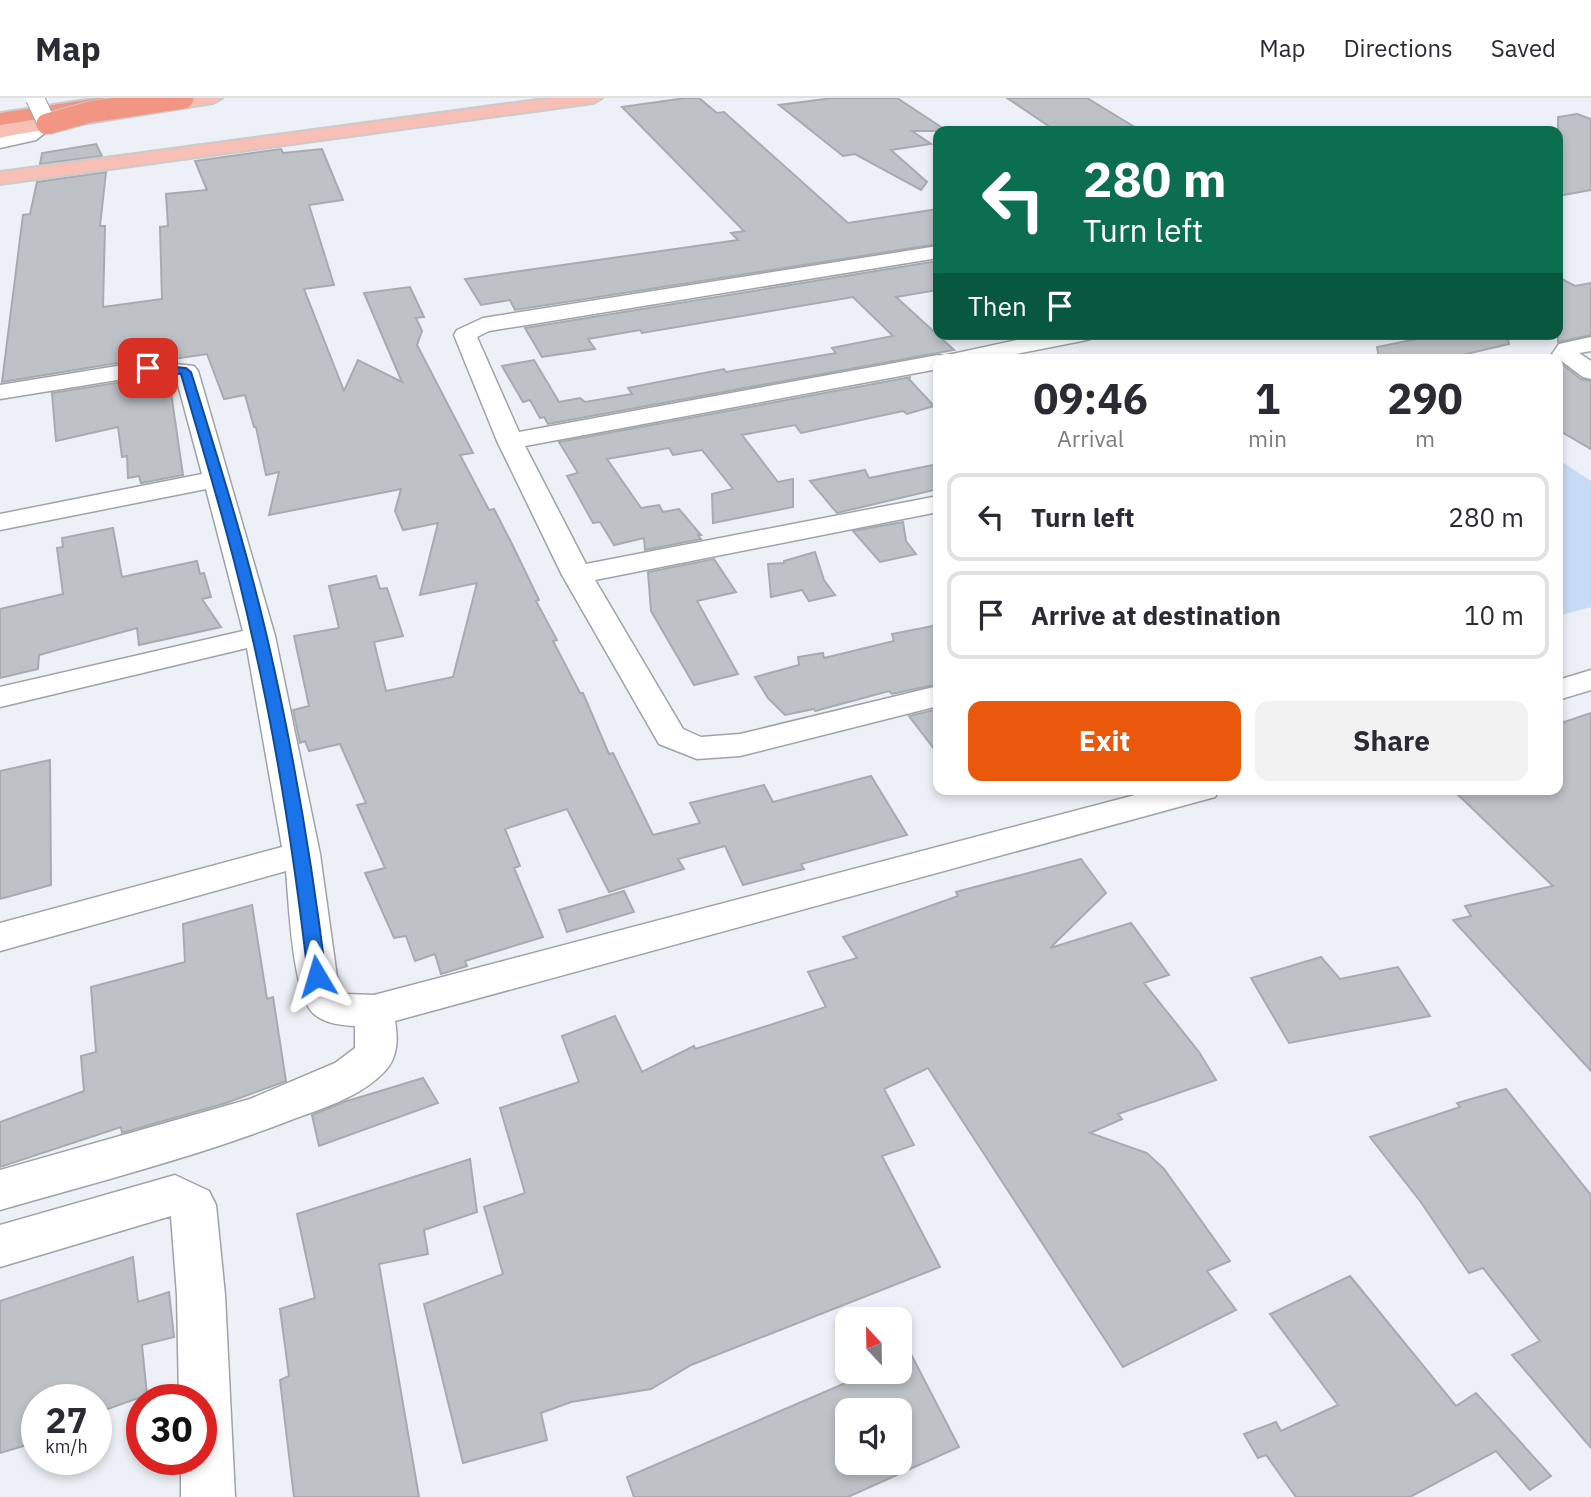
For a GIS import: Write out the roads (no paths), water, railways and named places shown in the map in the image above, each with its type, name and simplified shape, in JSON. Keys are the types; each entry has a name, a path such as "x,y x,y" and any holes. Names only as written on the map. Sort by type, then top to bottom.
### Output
{"highway":[{"path":"0,119 138,98"},
{"path":"47,124 90,112 183,98"}],"main road":[{"path":"0,131 214,98"},
{"path":"0,176 572,98"},
{"path":"0,176 593,98"}],"street":[{"path":"0,143 30,136 47,124 35,98"},
{"path":"933,253 483,325 465,335 510,441 578,575 671,736 698,748 740,745 933,697"},
{"path":"1024,353 1064,340"},
{"path":"1591,344 1567,349 1564,354 1591,372"},
{"path":"510,441 933,363"},
{"path":"0,393 148,368 186,372 260,636 302,854 317,976 326,1001 338,1009 374,1011 1181,795"},
{"path":"0,522 218,479"},
{"path":"578,575 933,505"},
{"path":"0,697 260,636"},
{"path":"1563,688 1591,680"},
{"path":"0,937 302,854"},
{"path":"0,1190 271,1111 336,1084 371,1060 376,1049 374,1011"},
{"path":"0,1246 175,1195 193,1205 201,1296 208,1497"}]}
